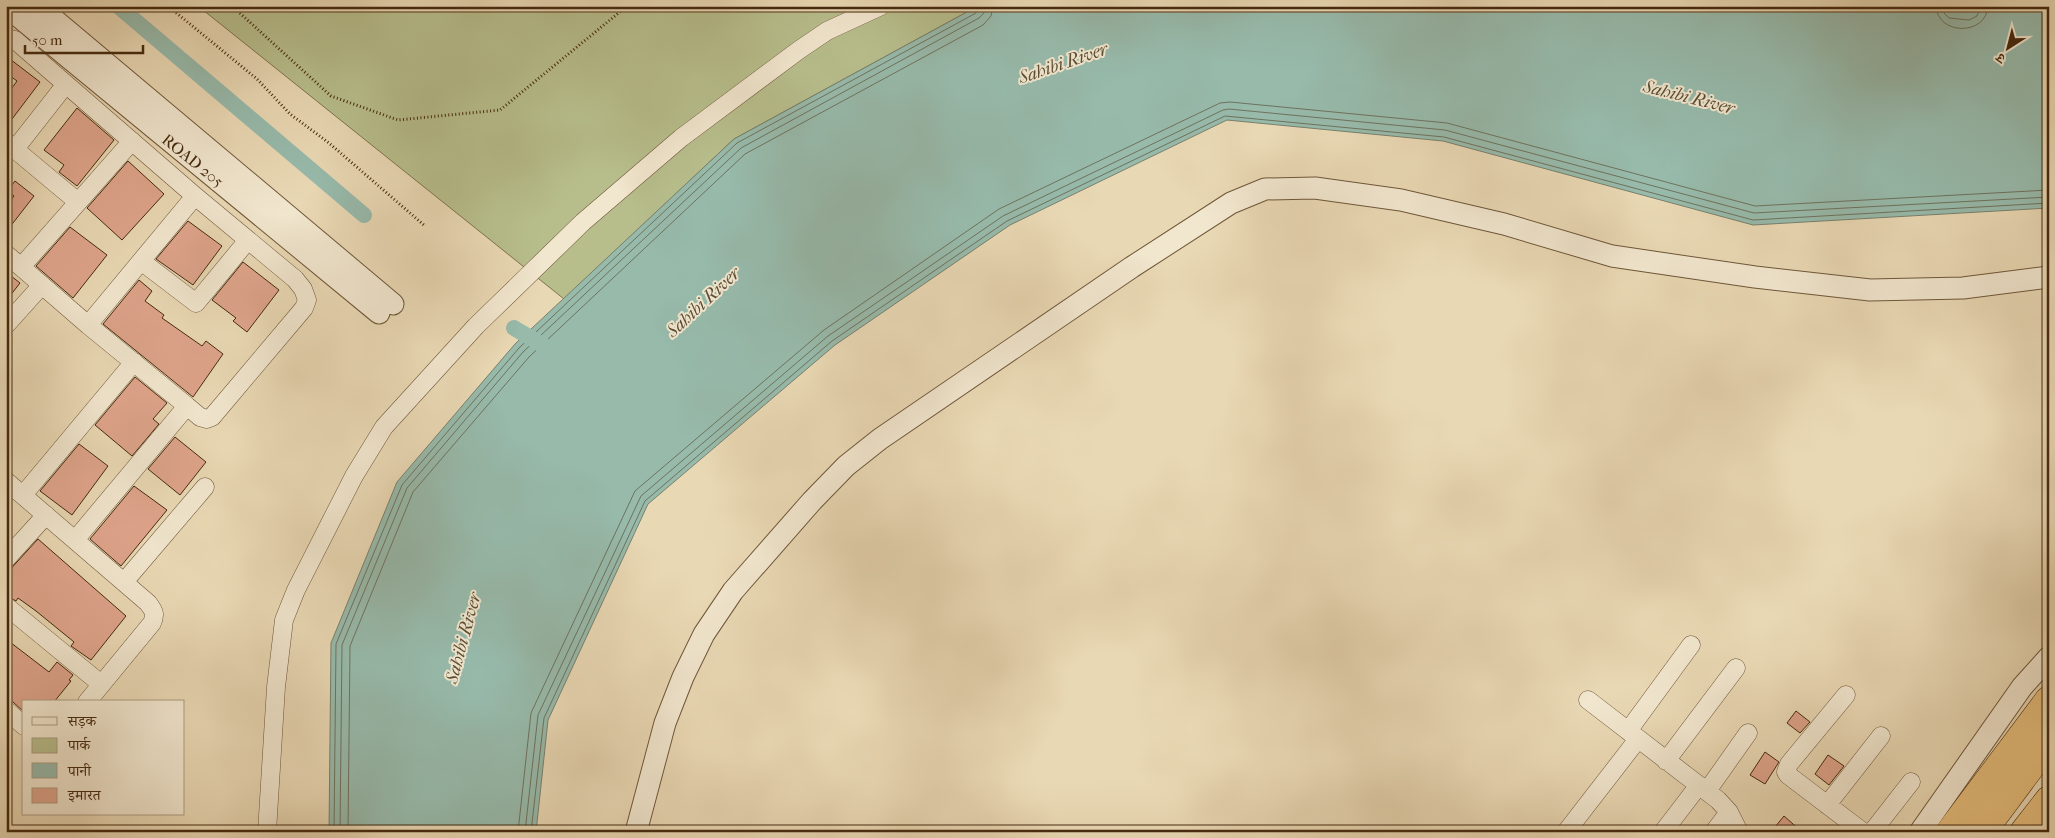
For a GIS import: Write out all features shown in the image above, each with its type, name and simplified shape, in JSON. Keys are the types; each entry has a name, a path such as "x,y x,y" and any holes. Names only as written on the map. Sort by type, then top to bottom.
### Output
{"highway":[{"path":"1950,832 2049,700"},
{"path":"1982,832 2049,742"},
{"path":"2024,832 2049,800"}],"street":[{"name":"ROAD 205","path":"6,6 386,309 38,6"},
{"path":"267,832 276,687 284,620 296,590 354,476 384,427 483,320 583,222 681,138 820,36 881,6"},
{"path":"6,38 15,40 195,196 295,279 303,289 307,300 304,308 212,417 207,419 200,417 88,325 6,254"},
{"path":"66,84 10,145 78,202"},
{"path":"21,267 132,141"},
{"path":"636,832 665,723 683,677 704,634 733,591 846,466 910,418 1140,262 1230,203 1265,189 1315,188 1401,200 1504,224 1612,256 1755,277 1870,290 1963,288 2049,277"},
{"path":"88,325 195,196"},
{"path":"141,261 196,303 248,240"},
{"path":"6,325 42,285"},
{"path":"23,495 134,362"},
{"path":"75,540 187,406"},
{"path":"6,481 148,603 155,616 152,623 89,700"},
{"path":"124,582 205,487"},
{"path":"6,559 46,515"},
{"path":"6,606 101,684"},
{"path":"1566,832 1633,735 1691,644"},
{"path":"1920,832 2022,688 2049,657"},
{"path":"1666,761 1736,668"},
{"path":"1846,695 1786,768 1788,775 1863,832"},
{"path":"1588,700 1703,788 1729,812 1739,832"},
{"path":"6,710 22,724"},
{"path":"1663,832 1703,788 1748,733"},
{"path":"1827,805 1881,736"},
{"path":"1872,832 1911,782"},
{"path":"1714,832 1729,812"}],"path":[{"path":"168,6 257,79 290,114 329,143 425,226"},
{"path":"232,6 331,96 398,120 500,110 627,6"}],"green space":[{"path":"198,6 978,6 734,139 564,299"}],"water":[{"name":"Sahibi River","path":"978,6 1883,6 1967,9 1974,6 2049,6 2049,208 1753,225 1443,141 1227,120 1010,225 835,345 648,504 548,720 536,832 329,832 331,643 397,482 515,344 734,139"}],"building":[{"path":"6,56 40,82 6,127 6,96 17,81 6,73"},
{"path":"77,108 114,140 77,186 59,172 64,165 44,150"},
{"path":"128,161 164,194 122,240 87,208"},
{"path":"15,181 34,196 6,232 6,206 14,196 7,191"},
{"path":"188,221 222,246 193,285 156,259"},
{"path":"70,227 107,255 73,298 36,266"},
{"path":"243,262 279,290 247,332 233,321 236,318 212,300"},
{"path":"6,272 20,283 6,301"},
{"path":"139,280 152,291 145,301 164,315 162,318 202,346 206,341 223,354 193,397 103,324"},
{"path":"135,377 167,403 153,419 159,424 132,456 95,425"},
{"path":"175,437 206,462 180,495 148,469"},
{"path":"79,444 108,466 72,515 40,491"},
{"path":"134,486 167,510 121,566 90,539"},
{"path":"38,539 126,616 91,660 71,646 74,642 36,611 18,598 16,601 6,596 6,574"},
{"path":"6,639 49,672 57,662 73,675 69,680 71,681 56,700 22,700 22,710 13,702 6,700"},
{"path":"1796,711 1810,722 1800,733 1787,723"},
{"path":"1765,752 1779,762 1765,784 1750,775"},
{"path":"1828,755 1844,766 1829,785 1815,774"},
{"path":"1784,816 1802,832 1771,832"}],"waterway":[{"path":"118,6 364,215"},
{"path":"514,328 544,346"}]}
